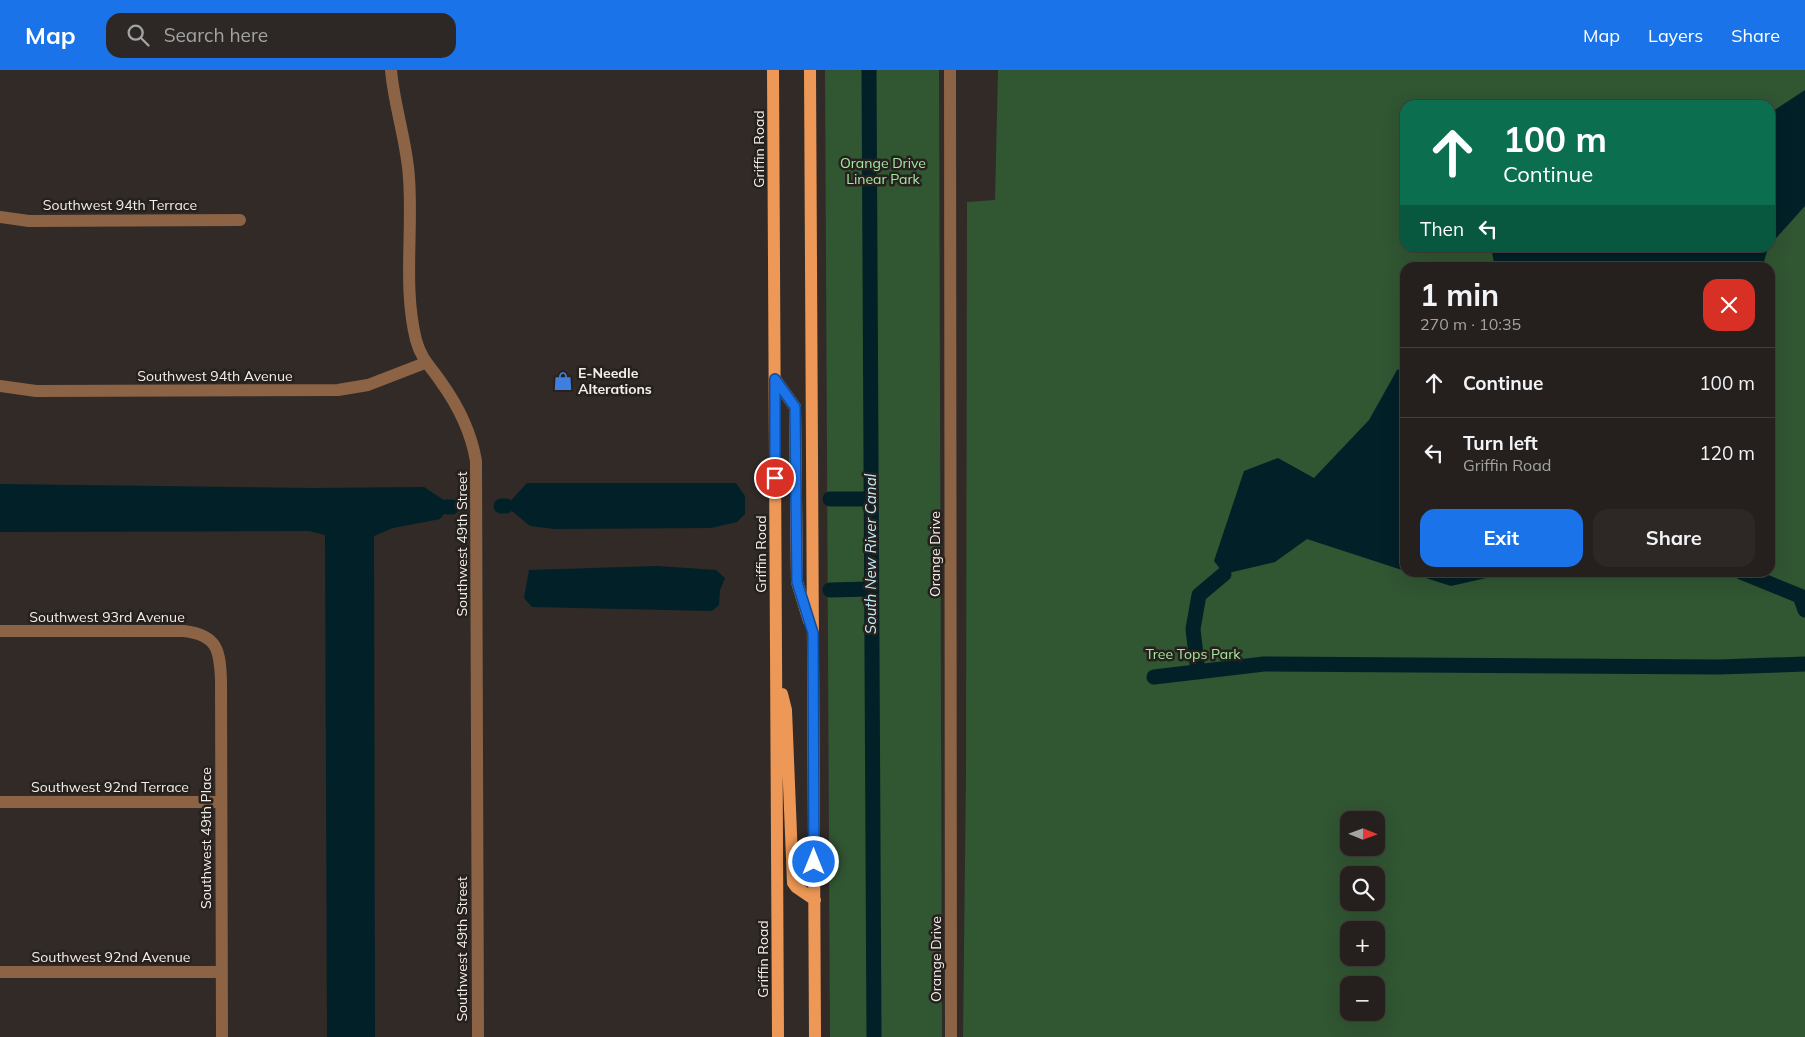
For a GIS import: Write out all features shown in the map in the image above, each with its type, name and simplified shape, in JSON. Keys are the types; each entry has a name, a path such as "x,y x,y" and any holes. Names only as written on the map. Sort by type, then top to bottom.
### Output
{"main road":[{"name":"Griffin Road","path":"773,70 778,1037"},
{"path":"810,70 816,1037"},
{"path":"775,379 795,407 797,582 813,633"},
{"path":"777,674 786,710 793,883 814,900"}],"street":[{"name":"Southwest 49th Street","path":"391,70 405,143 409,178 411,310 417,342 426,363 440,380 462,414 470,434 476,460 478,1037"},
{"name":"Orange Drive","path":"950,70 951,1037"},
{"name":"Southwest 94th Terrace","path":"0,218 29,221 240,220"},
{"name":"Southwest 94th Avenue","path":"0,386 36,391 338,390 368,385 426,363"},
{"name":"Southwest 93rd Avenue","path":"0,631 184,631 197,632 211,640"},
{"name":"Southwest 49th Place","path":"211,640 219,653 221,664 222,1037"},
{"name":"Southwest 92nd Terrace","path":"0,802 221,802"},
{"name":"Southwest 92nd Avenue","path":"0,972 222,972"}],"green space":[{"name":"Orange Drive Linear Park","path":"825,70 939,70 942,1037 830,1037"},
{"name":"Tree Tops Park","path":"998,70 1805,70 1805,1037 963,1037 966,772 967,202 995,200"}],"water":[{"path":"1805,90 1805,206 1775,239 1775,110"},
{"path":"1492,252 1767,252 1764,262 1494,262"},
{"path":"1400,369 1400,569 1307,539 1275,562 1224,574 1214,561 1244,471 1278,458 1314,478 1369,420 1397,370"},
{"path":"527,483 736,483 745,496 745,514 737,522 711,528 554,529 530,526 506,506"},
{"path":"0,484 313,488 424,487 447,502 447,510 440,519 393,528 374,536 375,1037 327,1037 325,535 309,531 0,532"},
{"path":"657,566 716,570 725,578 720,590 719,605 712,611 532,607 524,598 529,570"},
{"path":"1423,577 1490,577 1451,586"}],"waterway":[{"name":"South New River Canal","path":"869,70 874,1037"},
{"path":"830,499 871,499"},
{"path":"501,506 506,506"},
{"path":"447,507 452,507"},
{"path":"1198,672 1193,629 1199,595 1224,574"},
{"path":"1753,577 1800,596 1805,610"},
{"path":"830,590 871,589"},
{"path":"1154,677 1264,664 1719,667 1805,664"}],"place":[{"name":"E-Needle Alterations","path":"563,381"}],"route":[{"path":"775,478 775,379 795,407 797,582 813,633 814,862"}]}
